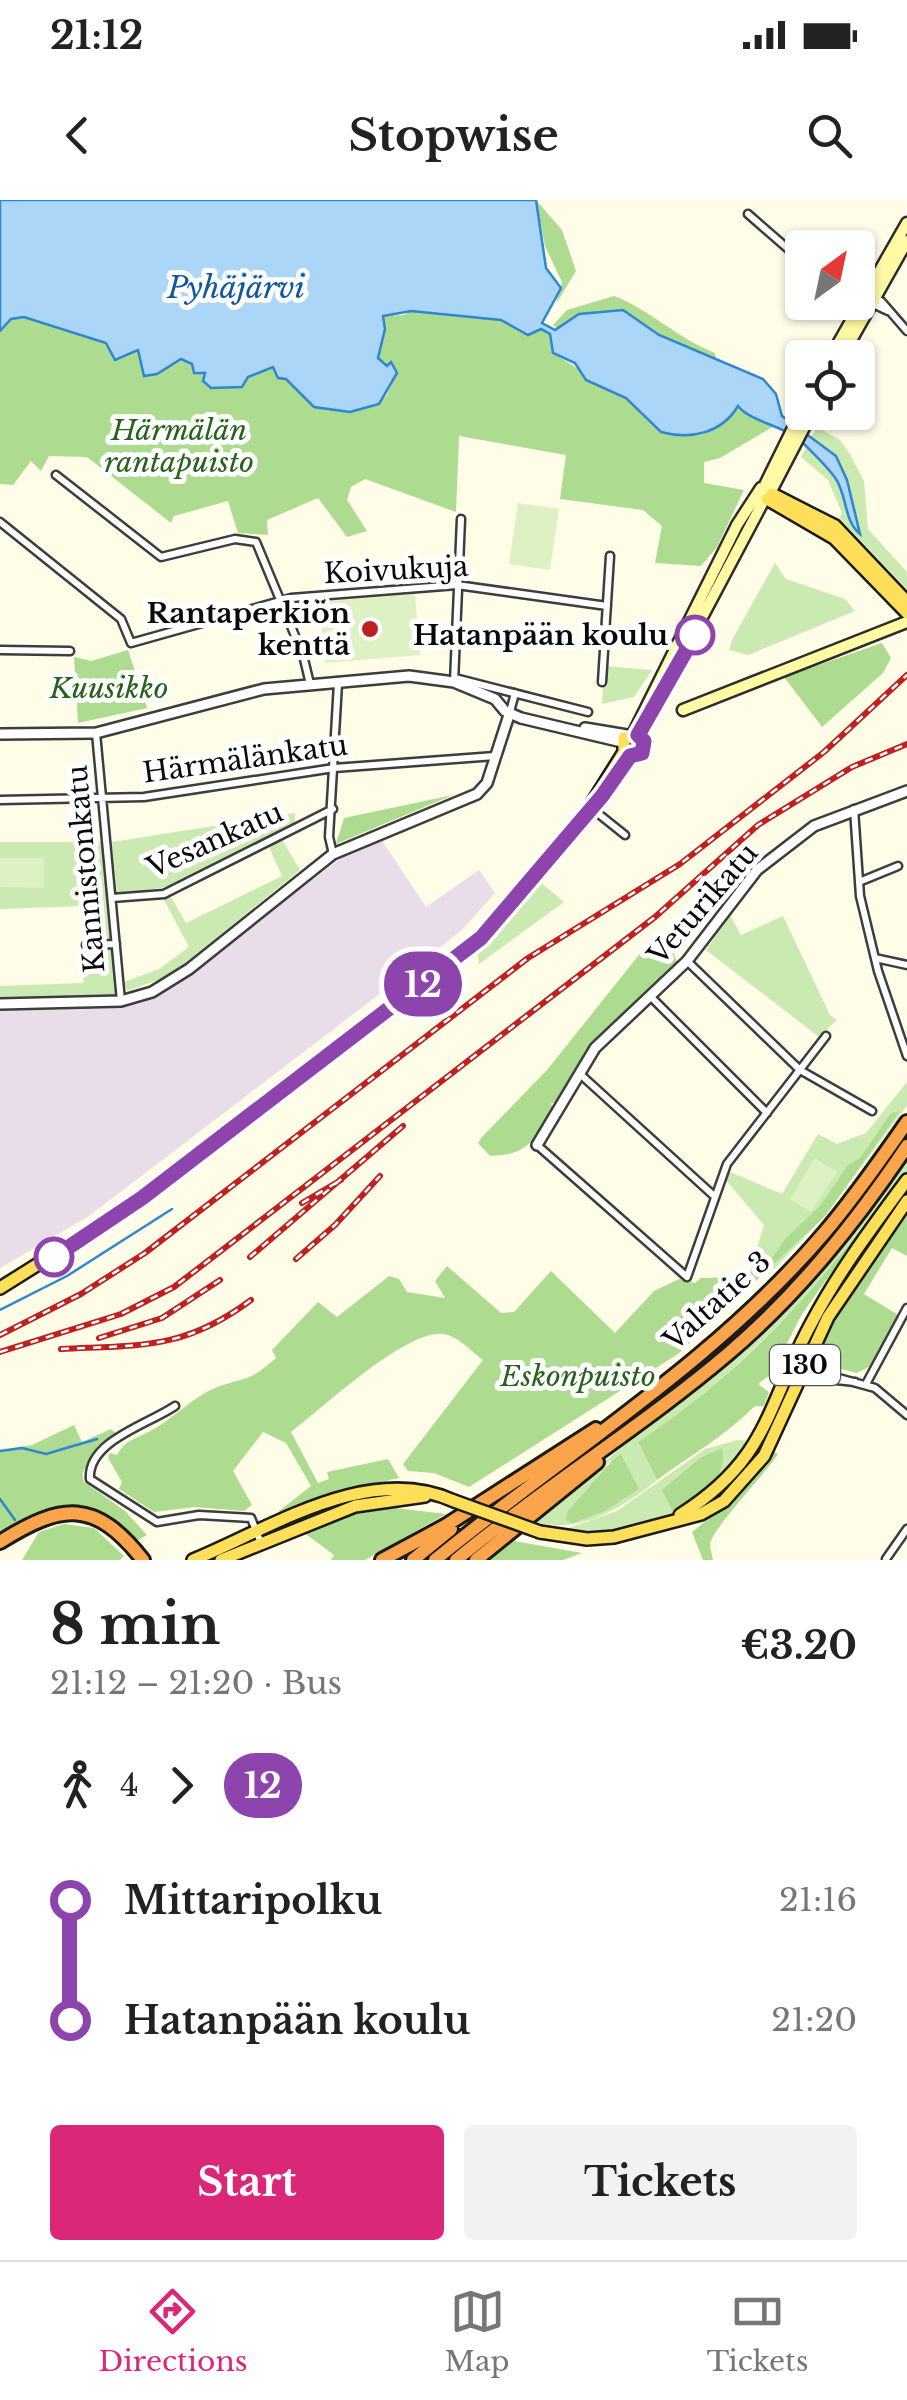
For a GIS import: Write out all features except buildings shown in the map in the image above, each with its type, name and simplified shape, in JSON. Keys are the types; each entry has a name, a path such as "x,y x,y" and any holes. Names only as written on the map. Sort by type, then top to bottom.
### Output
{"highway":[{"name":"Valtatie 3","path":"434,1560 700,1352 790,1270 824,1234 907,1122"},
{"name":"Valtatie 3","path":"456,1560 727,1354 806,1279 838,1242 907,1146"},
{"path":"478,1560 667,1401"},
{"path":"382,1560 444,1526 577,1437 612,1422"},
{"path":"413,1560 499,1490"},
{"path":"0,1542 36,1520 67,1512 84,1513 114,1527 143,1560"}],"main road":[{"path":"875,277 907,223"},
{"path":"875,282 907,241"},
{"path":"629,742 676,674 797,430"},
{"path":"767,496 842,532 907,602"},
{"path":"767,496 834,538 907,613"},
{"path":"0,1288 128,1208 495,924 590,807 629,742 737,524 767,496"},
{"path":"683,710 907,622"},
{"name":"130","path":"798,1371 832,1286 907,1180"},
{"name":"130","path":"193,1560 364,1503 420,1496 454,1500 540,1532 600,1538 673,1520 717,1490 742,1463 768,1425 835,1306 907,1201"},
{"name":"130","path":"221,1560 259,1538"}],"street":[{"path":"748,214 785,246"},
{"path":"875,303 907,331"},
{"path":"56,475 156,555 169,556 235,539 256,542 310,684"},
{"path":"454,680 461,519"},
{"name":"Koivukuja","path":"0,522 121,619 131,643 280,602 457,585 607,606"},
{"path":"602,682 610,556"},
{"path":"0,650 70,651"},
{"path":"0,734 96,733 264,689 409,676 504,690 588,712"},
{"path":"454,680 495,699 510,712 629,742"},
{"path":"333,854 329,837 338,681"},
{"path":"504,690 510,712"},
{"path":"0,1004 121,1001 172,981 333,854 472,797 486,786 515,693"},
{"name":"Kannistonkatu","path":"96,733 121,1001"},
{"name":"Härmälänkatu","path":"0,800 161,795 334,768 495,756"},
{"name":"Veturikatu","path":"537,1145 595,1048 687,961 757,870 800,834 854,809 907,791"},
{"path":"590,807 625,835"},
{"name":"Vesankatu","path":"112,898 164,894 333,809"},
{"path":"854,809 859,882 875,958 907,1056"},
{"path":"859,882 898,866"},
{"path":"86,945 116,944"},
{"path":"875,958 907,965"},
{"path":"687,961 800,1070 872,1111"},
{"path":"651,997 767,1113"},
{"path":"537,1145 680,1275 688,1278 728,1164 826,1036"},
{"path":"580,1074 714,1195"},
{"path":"862,1383 907,1308"},
{"path":"798,1371 862,1383 907,1414"},
{"path":"176,1406 105,1447 92,1462 90,1480 157,1522 199,1514 251,1518 259,1538"},
{"path":"886,1559 907,1529"}],"shaded area":[{"path":"381,839 426,907 479,870 495,893 463,929 428,957 89,1216 0,1268 0,1009 127,1006 173,987 340,859"}],"green space":[{"path":"536,200 562,230 576,271 556,304 562,282 545,246"},
{"path":"614,296 715,353 717,362 659,335 623,310 579,314 557,328 553,325 567,310"},
{"name":"Härmälän rantapuisto","path":"411,311 501,320 528,335 540,328 550,334 553,353 626,399 665,434 716,429 738,406 776,425 720,458 704,462 704,483 744,490 717,547 701,566 655,563 662,526 643,510 560,499 566,455 459,436 456,512 365,479 351,487 347,500 367,531 347,537 318,498 267,520 268,535 238,533 228,501 174,516 171,523 87,457 49,456 41,471 31,461 13,485 0,484 0,331 11,319 24,317 138,349 145,376 157,374 180,359 205,373 219,389 273,367 300,394 351,412 386,396 397,373 391,363 387,367 378,358 385,329 383,316"},
{"path":"815,430 840,440 864,481 868,529 907,572 907,589 839,518 842,513 828,480 801,457"},
{"path":"518,503 559,509 550,570 509,564"},
{"path":"775,563 786,579 845,599 855,611 748,655 729,650 733,638"},
{"name":"Rantaperkiön kenttä","path":"415,594 420,655 325,663 319,602"},
{"path":"882,643 891,658 883,673 822,727 784,677"},
{"name":"Kuusikko","path":"128,650 147,708 78,723 74,657 91,661"},
{"path":"605,666 652,670 634,697 602,704"},
{"path":"453,795 336,844 344,818"},
{"path":"295,813 295,823 172,886 117,895 112,842"},
{"path":"281,838 300,870 169,976 127,991 124,982 159,969 189,947 163,898 170,895 186,923 282,876 268,845"},
{"path":"0,842 101,842 112,941 86,942 84,906 0,909"},
{"path":"0,858 44,858 44,888 0,887"},
{"path":"538,880 564,902 479,964 477,951"},
{"path":"730,915 741,935 783,916 830,1015 837,1020 819,1037 706,950"},
{"path":"654,936 673,951 677,962 585,1051 561,1103 551,1103 553,1110 529,1144 513,1153 490,1156 478,1143 482,1137 547,1070"},
{"path":"86,947 113,948 117,995 0,999 0,986 83,983"},
{"path":"907,1082 907,1106 825,1216 770,1273 750,1271 764,1225 724,1178 728,1171 782,1194 818,1134 837,1144 866,1133"},
{"name":"Eskonpuisto","path":"899,1112 825,1216 678,1354 469,1487 434,1473 408,1471 403,1464 483,1360 443,1334 427,1336 387,1357 291,1432 318,1483 329,1479 327,1472 388,1459 399,1478 336,1492 281,1516 279,1511 311,1486 286,1443 263,1432 233,1471 252,1505 244,1511 195,1507 154,1512 119,1489 122,1482 108,1458 110,1453 117,1455 128,1442 211,1390 260,1371 276,1358 272,1350 318,1302 337,1317 389,1276 399,1279 407,1292 445,1298 435,1281 447,1266 501,1313 514,1312 551,1271 615,1333 654,1291 679,1279 695,1283 701,1278 741,1277 770,1261 785,1239 820,1206 848,1165 860,1158 891,1113"},
{"path":"815,1158 837,1172 811,1212 790,1199"},
{"path":"907,1159 907,1173 784,1318 716,1383 638,1442 657,1480 599,1517 566,1525 533,1521 782,1314 845,1245","holes":["610,1460 625,1499 568,1510 592,1489"]},
{"path":"876,1210 802,1314 771,1374 758,1384 769,1392 764,1406 755,1406 657,1480 638,1442 707,1391 767,1336"},
{"path":"907,1216 907,1256 892,1248 864,1294 900,1316 872,1365 857,1373 819,1363 817,1356 841,1307"},
{"path":"74,1425 82,1442 111,1429 119,1436 92,1455 82,1474 84,1482 125,1511 147,1535 135,1542 101,1514 70,1506 39,1515 0,1535 0,1450 32,1445"},
{"path":"737,1440 754,1441 718,1484 671,1514 617,1530 560,1531 617,1511 705,1449"},
{"path":"722,1448 721,1470 710,1487 673,1512 662,1490 700,1458"},
{"path":"774,1452 778,1454 713,1537 713,1560 703,1560 692,1532 745,1489"},
{"path":"621,1454 639,1489 605,1511 573,1523 566,1520 568,1510"},
{"path":"386,1507 446,1514 365,1560 331,1560 334,1555 303,1532 360,1511"},
{"path":"64,1524 94,1528 124,1556 120,1560 22,1560 39,1532"},
{"path":"514,1541 582,1553 563,1560 489,1560"}],"water":[{"name":"Pyhäjärvi","path":"0,200 536,200 546,268 561,288 542,323 555,330 579,314 623,310 659,335 763,379 776,394 785,430 801,430 836,456 847,480 860,534 851,522 836,479 797,438 738,406 723,423 705,432 661,432 626,398 586,380 575,363 553,353 550,334 541,329 528,335 501,320 411,311 383,316 385,329 378,358 387,366 391,362 397,373 379,404 350,412 314,407 286,379 278,378 273,367 248,377 242,387 211,388 203,381 205,373 194,373 192,364 181,359 157,374 144,376 138,350 115,360 106,343 24,317 11,319 0,331"}],"waterway":[{"path":"0,1310 67,1276 172,1209"},
{"path":"0,1451 22,1448 46,1454 97,1439"},
{"path":"0,1499 15,1520"}],"railway":[{"path":"0,1335 81,1294 145,1253 528,958 680,864 824,752 907,675"},
{"path":"0,1352 121,1314 174,1287 655,917 758,825 852,767 907,744"},
{"path":"250,1257 403,1126"},
{"path":"296,1259 335,1225 380,1176"},
{"path":"302,1203 341,1180"},
{"path":"99,1338 162,1318 220,1280"},
{"path":"61,1349 161,1342 204,1328 251,1300"}],"bus line":[{"name":"12","path":"54,1257 142,1198 481,938 615,781 630,756 642,753 644,741 638,735 695,635"}],"place":[{"name":"Rantaperkiön kenttä","path":"370,629"},
{"name":"Hatanpään koulu","path":"695,635"}]}
